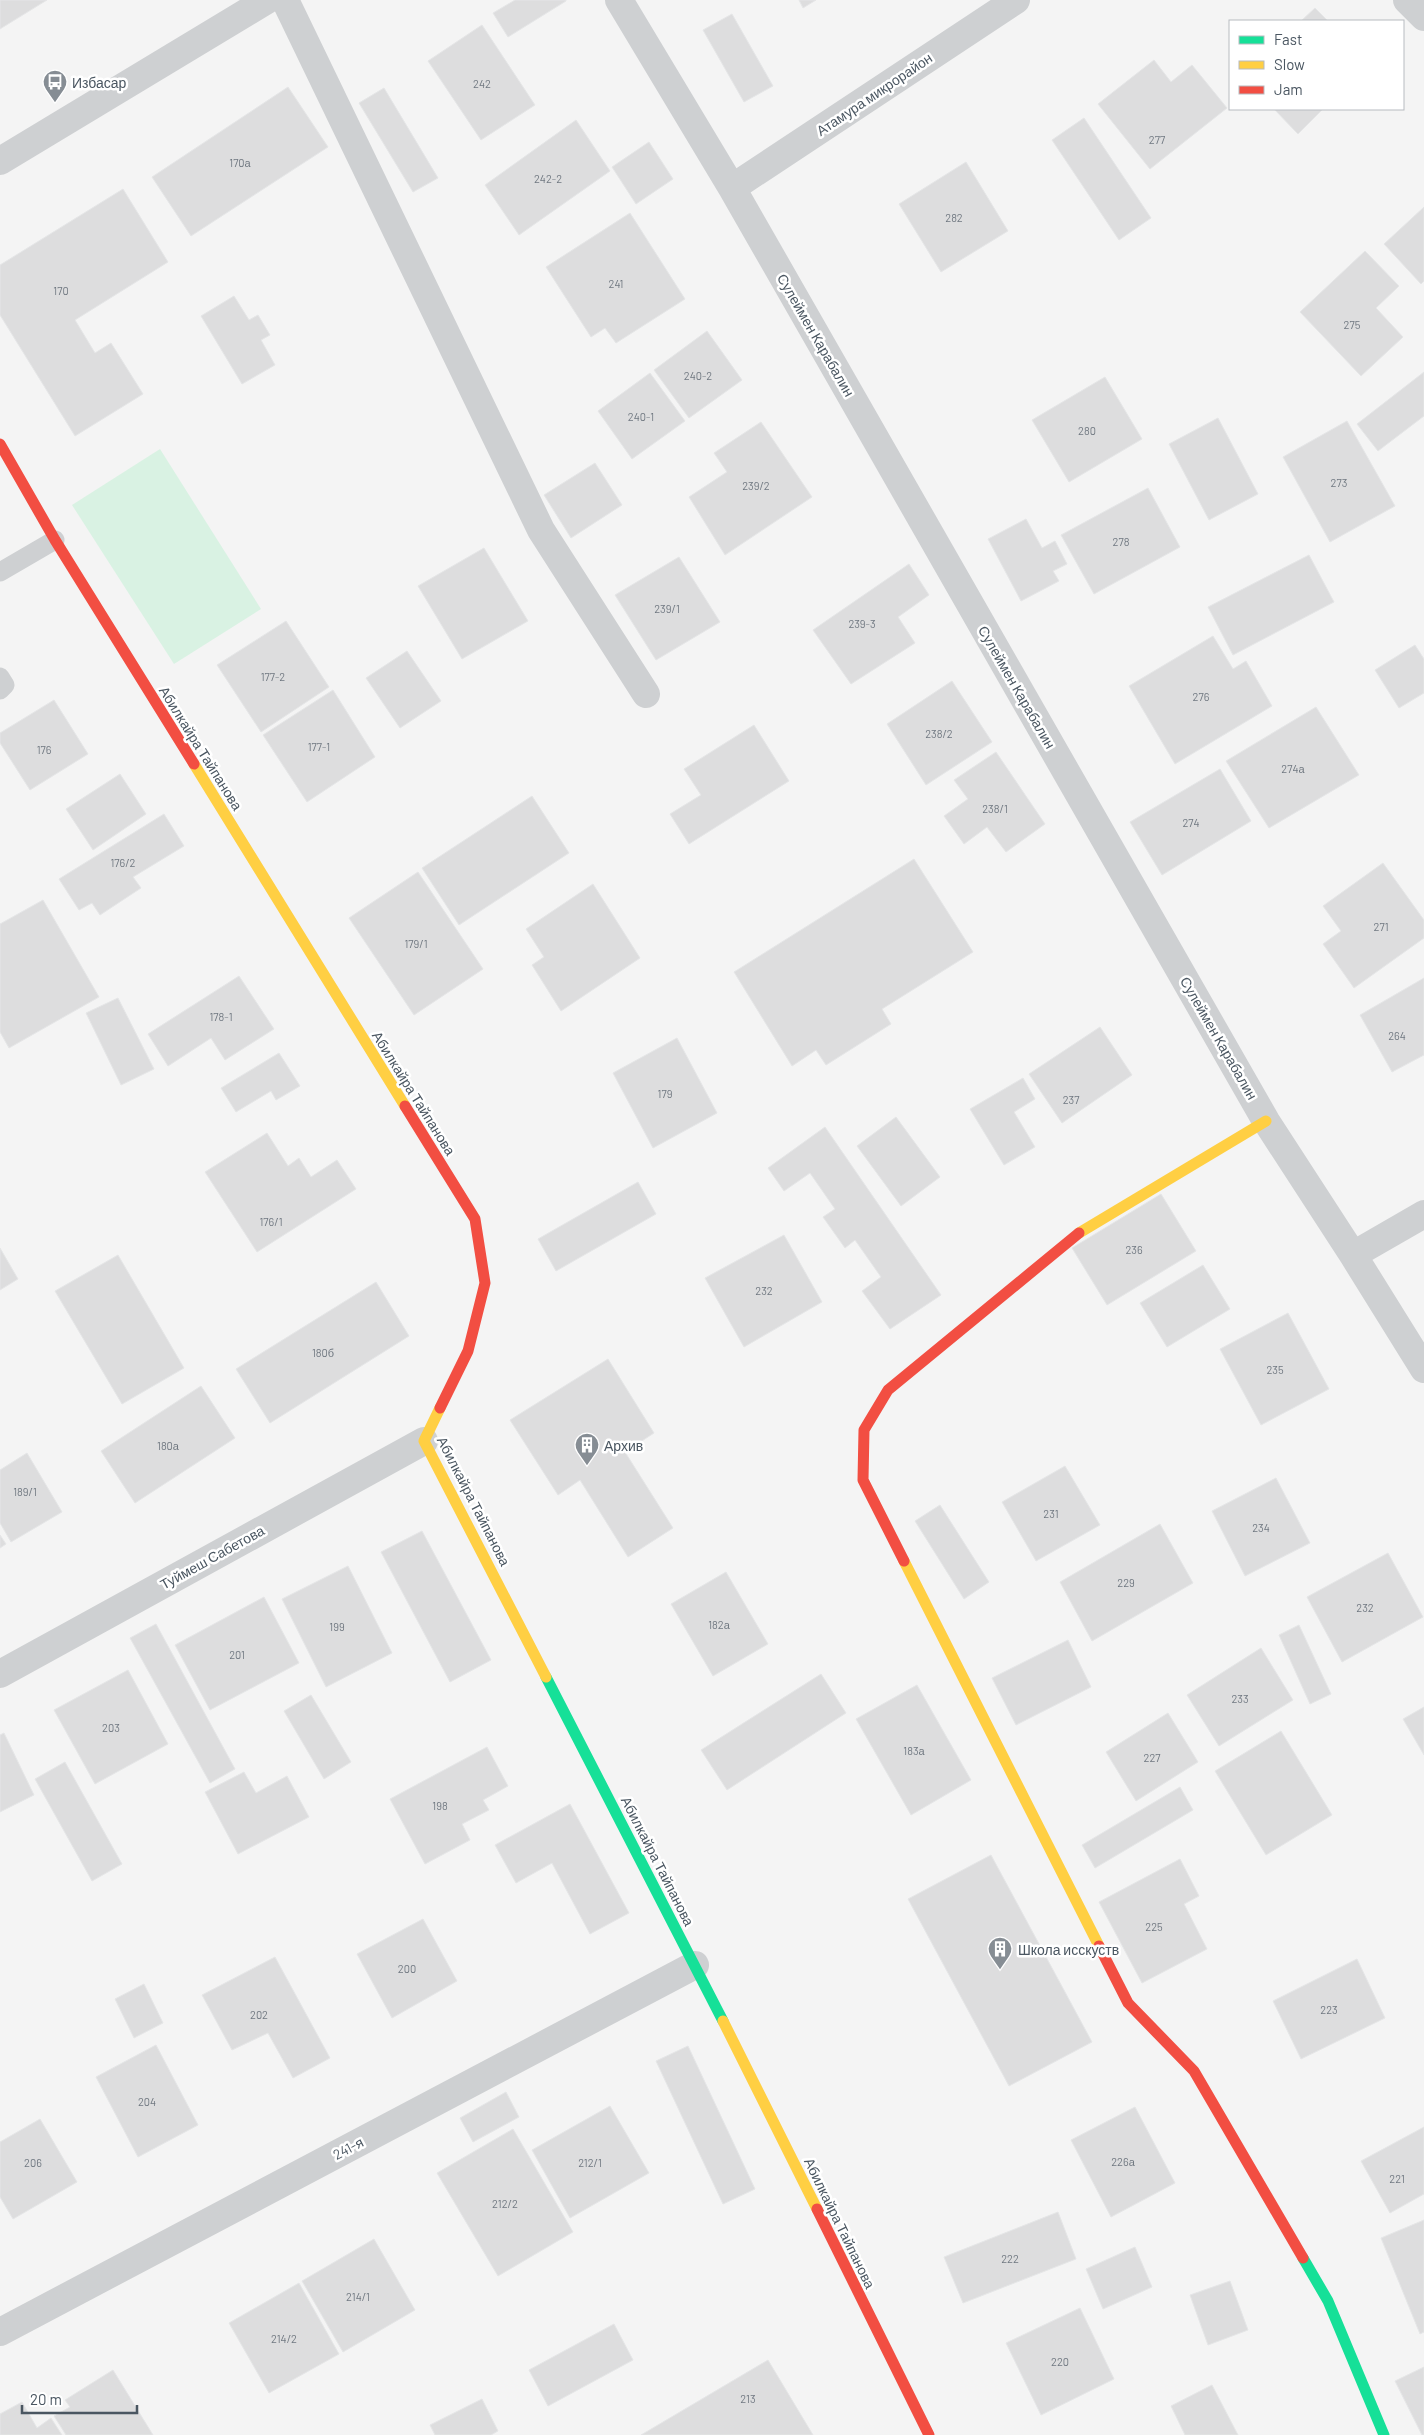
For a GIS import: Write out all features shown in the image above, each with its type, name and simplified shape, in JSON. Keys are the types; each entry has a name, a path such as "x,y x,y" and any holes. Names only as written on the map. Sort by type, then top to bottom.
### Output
{"street":[{"path":"0,161 267,0"},
{"path":"285,0 541,530 646,694"},
{"name":"Сулеймен Карабалин","path":"619,0 732,188 1266,1121 1424,1369"},
{"name":"Атамура микрорайон","path":"732,188 1016,0"},
{"path":"1407,0 1424,18"},
{"name":"Абилкайра Тайпанова","path":"0,444 55,540 475,1219 485,1284 468,1350 424,1441 695,1965 929,2435"},
{"path":"1266,1121 1071,1237 888,1390 864,1430 863,1480 1128,2003 1194,2071 1328,2301 1384,2435"},
{"path":"1353,1255 1424,1214"},
{"name":"Туймеш Сабетова","path":"0,1674 424,1441"},
{"name":"241-я","path":"0,2332 695,1965"}],"lane":[{"path":"0,572 55,540"},
{"path":"0,677 5,685 0,690"}],"green space":[{"path":"160,449 261,609 174,664 72,505"}],"building":[{"path":"0,0 47,0 0,29"},
{"path":"515,0 566,1 508,37 493,13"},
{"path":"799,0 816,0 803,8"},
{"path":"1315,8 1327,20 1302,20"},
{"path":"732,14 773,86 744,102 703,30"},
{"path":"482,25 535,105 481,140 428,61"},
{"path":"1154,60 1171,82 1192,65 1227,108 1150,169 1098,104"},
{"path":"288,87 328,147 191,236 152,177"},
{"path":"384,88 438,178 413,192 359,103"},
{"path":"1275,110 1322,110 1298,134"},
{"path":"1084,118 1151,218 1119,240 1052,140"},
{"path":"576,120 610,171 519,235 485,185"},
{"path":"649,142 673,179 636,204 612,167"},
{"path":"966,162 1008,231 941,272 899,204"},
{"path":"123,189 168,262 75,320 95,353 111,343 143,394 75,436 0,315 0,265"},
{"path":"1424,207 1424,281 1421,284 1384,244"},
{"path":"630,213 685,299 616,343 605,328 591,337 546,267"},
{"path":"1365,251 1399,286 1376,308 1403,337 1361,376 1300,312"},
{"path":"234,296 249,320 258,315 270,335 261,340 275,365 242,384 201,316"},
{"path":"707,331 742,380 689,418 654,370"},
{"path":"1424,372 1424,416 1378,451 1357,424"},
{"path":"650,373 685,421 632,459 598,411"},
{"path":"1105,377 1142,439 1069,482 1032,420"},
{"path":"1218,418 1258,494 1209,520 1169,444"},
{"path":"1347,421 1395,506 1330,542 1283,457"},
{"path":"761,422 812,497 725,555 689,497 727,472 714,453"},
{"path":"595,463 622,505 571,538 544,495"},
{"path":"1148,488 1180,547 1094,594 1061,535"},
{"path":"1026,519 1042,548 1055,541 1067,564 1053,571 1059,581 1021,601 988,539"},
{"path":"484,548 528,621 462,659 418,586"},
{"path":"1309,555 1334,602 1233,655 1208,607"},
{"path":"679,557 720,622 656,660 615,595"},
{"path":"909,564 929,595 898,617 915,643 851,684 813,630"},
{"path":"286,621 329,687 261,732 217,665"},
{"path":"1213,636 1233,669 1246,661 1272,706 1175,764 1129,686"},
{"path":"1415,645 1424,659 1424,693 1399,708 1375,670"},
{"path":"407,651 441,701 400,728 366,678"},
{"path":"952,681 992,742 926,785 887,724"},
{"path":"333,690 375,757 307,802 263,735"},
{"path":"54,700 88,754 30,790 0,743 0,733"},
{"path":"1316,707 1359,775 1269,828 1226,761"},
{"path":"754,725 789,781 689,844 670,814 701,795 684,769"},
{"path":"996,752 1045,824 1006,852 987,827 964,844 944,816 968,799 954,780"},
{"path":"1220,769 1251,821 1162,875 1130,822"},
{"path":"120,774 146,814 93,850 66,809"},
{"path":"532,796 569,853 459,925 422,868"},
{"path":"164,814 184,846 133,877 141,888 100,915 92,903 79,910 59,879"},
{"path":"914,859 973,952 882,1009 891,1024 826,1065 816,1050 792,1066 734,972"},
{"path":"1383,863 1424,920 1424,938 1354,988 1323,944 1341,931 1323,906"},
{"path":"418,872 483,969 414,1015 349,918"},
{"path":"593,884 640,958 561,1011 532,965 544,957 526,929"},
{"path":"43,900 99,997 9,1048 0,1032 0,924"},
{"path":"239,976 274,1029 225,1060 211,1038 168,1066 148,1034"},
{"path":"1424,978 1424,1055 1392,1072 1360,1015"},
{"path":"118,998 154,1069 121,1085 86,1013"},
{"path":"1100,1027 1132,1075 1062,1123 1029,1074"},
{"path":"677,1038 717,1113 653,1148 613,1073"},
{"path":"279,1053 300,1086 276,1100 271,1091 236,1112 221,1088"},
{"path":"1023,1078 1035,1099 1014,1112 1035,1147 1004,1165 970,1109"},
{"path":"896,1117 940,1177 901,1206 857,1146"},
{"path":"825,1127 941,1295 890,1329 862,1291 881,1277 855,1240 845,1248 823,1217 835,1209 810,1173 784,1191 768,1168"},
{"path":"267,1133 288,1166 299,1158 311,1177 337,1160 356,1189 257,1252 205,1172"},
{"path":"638,1182 656,1214 556,1271 538,1239"},
{"path":"1161,1194 1196,1251 1107,1305 1072,1248"},
{"path":"784,1235 822,1302 744,1347 705,1278"},
{"path":"0,1248 18,1279 0,1290"},
{"path":"118,1255 184,1368 122,1404 55,1291"},
{"path":"1203,1265 1230,1309 1167,1347 1140,1303"},
{"path":"376,1282 409,1336 270,1423 236,1369"},
{"path":"1288,1313 1329,1389 1261,1425 1220,1349"},
{"name":"Архив","path":"608,1359 654,1433 625,1452 673,1528 628,1557 580,1480 558,1495 510,1420"},
{"path":"201,1386 235,1438 135,1503 101,1451"},
{"path":"27,1453 62,1512 11,1542 0,1523 0,1470"},
{"path":"1065,1466 1100,1525 1036,1561 1002,1502"},
{"path":"1276,1478 1310,1543 1245,1576 1212,1511"},
{"path":"940,1505 989,1582 964,1599 915,1521"},
{"path":"1160,1524 1193,1583 1092,1641 1060,1582"},
{"path":"422,1531 491,1660 450,1682 381,1552"},
{"path":"0,1535 6,1544 0,1548"},
{"path":"1388,1553 1423,1617 1342,1662 1307,1597"},
{"path":"348,1566 392,1653 326,1687 282,1599"},
{"path":"726,1572 768,1644 713,1676 671,1604"},
{"path":"264,1597 299,1663 210,1710 175,1645"},
{"path":"156,1624 235,1769 210,1783 130,1638"},
{"path":"1299,1625 1331,1694 1310,1704 1279,1635"},
{"path":"1068,1640 1091,1687 1016,1725 992,1678"},
{"path":"1261,1648 1293,1700 1219,1746 1187,1695"},
{"path":"128,1670 168,1744 95,1784 54,1710"},
{"path":"821,1674 846,1713 727,1790 701,1750"},
{"path":"917,1685 971,1780 911,1815 856,1719"},
{"path":"311,1695 351,1762 324,1779 284,1711"},
{"path":"1424,1707 1424,1755 1403,1719"},
{"path":"1168,1713 1198,1762 1136,1801 1106,1752"},
{"path":"1281,1731 1332,1815 1266,1855 1215,1771"},
{"path":"4,1733 34,1795 0,1812 0,1735"},
{"path":"487,1747 508,1786 483,1800 489,1810 462,1824 470,1840 425,1864 390,1799"},
{"path":"65,1762 122,1864 92,1881 35,1779"},
{"path":"244,1772 256,1793 287,1776 309,1817 238,1854 205,1792"},
{"path":"1180,1787 1193,1810 1095,1868 1082,1845"},
{"path":"570,1804 629,1913 590,1934 552,1863 516,1883 495,1845"},
{"name":"Школа исскуств","path":"991,1855 1092,2042 1009,2086 908,1899"},
{"path":"1180,1859 1199,1896 1184,1904 1207,1949 1142,1983 1099,1902"},
{"path":"423,1919 457,1981 392,2018 357,1954"},
{"path":"275,1957 330,2058 293,2078 268,2033 232,2050 202,1995"},
{"path":"1357,1959 1385,2018 1301,2059 1273,2001"},
{"path":"144,1984 163,2023 134,2038 115,1999"},
{"path":"156,2045 198,2125 138,2157 96,2077"},
{"path":"688,2046 755,2189 723,2204 656,2061"},
{"path":"506,2092 519,2117 473,2142 460,2118"},
{"path":"610,2106 649,2173 570,2218 532,2150"},
{"path":"1135,2107 1175,2183 1111,2217 1071,2140"},
{"path":"40,2119 77,2182 13,2219 0,2197 0,2142"},
{"path":"1424,2127 1424,2194 1390,2213 1361,2161"},
{"path":"513,2129 573,2232 498,2276 437,2173"},
{"path":"1058,2212 1076,2259 963,2303 944,2257"},
{"path":"1424,2220 1424,2332 1420,2334 1381,2238"},
{"path":"374,2239 415,2310 343,2352 302,2281"},
{"path":"1135,2247 1152,2287 1103,2309 1086,2269"},
{"path":"1230,2281 1248,2330 1208,2345 1190,2295"},
{"path":"299,2283 339,2354 269,2393 229,2323"},
{"path":"1080,2308 1114,2379 1041,2415 1006,2343"},
{"path":"614,2324 633,2360 548,2406 529,2370"},
{"path":"768,2360 813,2435 641,2435"},
{"path":"1424,2367 1424,2435 1422,2435 1395,2381"},
{"path":"113,2370 153,2435 66,2435 54,2416 70,2407 65,2400"},
{"path":"1212,2385 1238,2435 1185,2435 1171,2406"},
{"path":"482,2399 498,2431 491,2435 435,2435 430,2425"},
{"path":"22,2402 37,2428 51,2418 62,2435 0,2435 0,2414"}],"traffic: fast":[{"path":"546,1677 723,2021"},
{"path":"1303,2258 1328,2301 1384,2435"}],"traffic: slow":[{"path":"194,764 405,1106"},
{"path":"1079,1233 1266,1121"},
{"path":"440,1408 424,1441 546,1677"},
{"path":"904,1561 1099,1946"},
{"path":"723,2021 817,2209"}],"traffic: jam":[{"path":"0,444 55,540 194,764"},
{"path":"405,1106 475,1219 485,1283 468,1351 440,1408"},
{"path":"904,1561 863,1480 864,1430 888,1390 1079,1233"},
{"path":"1099,1946 1128,2003 1194,2071 1303,2258"},
{"path":"817,2209 929,2435"}],"place":[{"name":"Избасар","path":"55,103"},
{"name":"Архив","path":"587,1466"},
{"name":"Школа исскуств","path":"1000,1970"}]}
